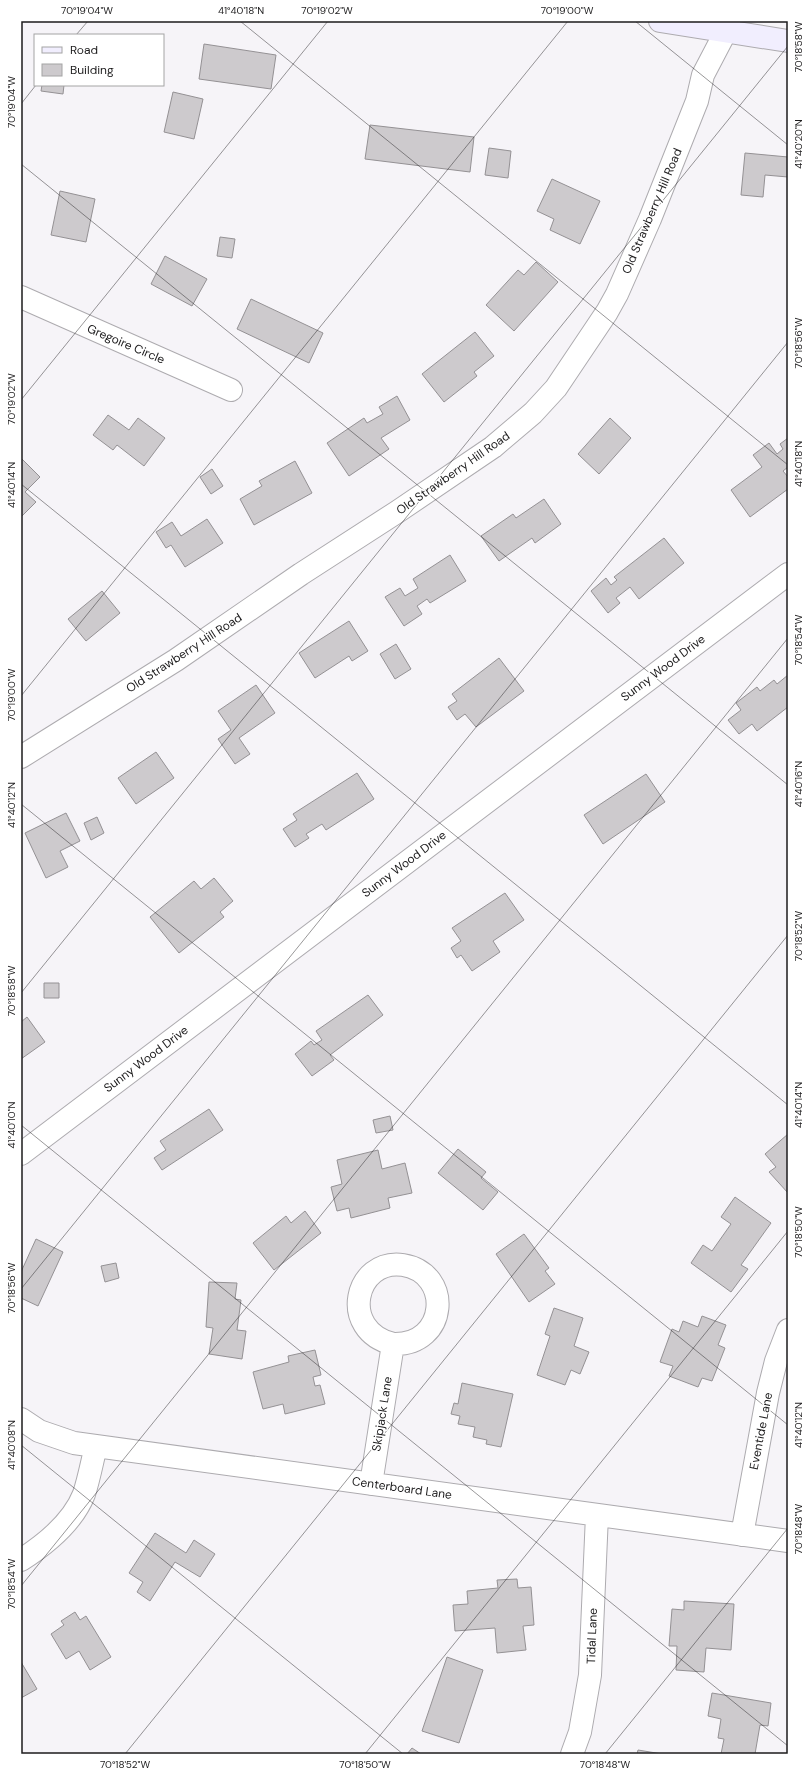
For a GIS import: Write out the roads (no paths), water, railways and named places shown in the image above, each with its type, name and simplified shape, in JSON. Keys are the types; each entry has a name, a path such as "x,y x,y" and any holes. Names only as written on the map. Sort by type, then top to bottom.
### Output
{"main road":[{"path":"660,21 728,26 788,41"}],"street":[{"name":"Old Strawberry Hill Road","path":"21,757 176,660 301,574 397,512 493,447 534,413 556,388 607,312 617,294 650,219 697,101 703,75 728,26"},
{"name":"Gregoire Circle","path":"21,297 231,390"},
{"name":"Sunny Wood Drive","path":"21,1154 788,574"},
{"name":"Eventide Lane","path":"742,1535 768,1393 776,1361 788,1330"},
{"name":"Skipjack Lane","path":"371,1484 393,1344"},
{"name":"Centerboard Lane","path":"21,1419 39,1431 74,1443 788,1541"},
{"path":"21,1560 49,1540 75,1511 84,1494 96,1446"},
{"name":"Tidal Lane","path":"572,1754 583,1718 590,1675 597,1515"}]}
